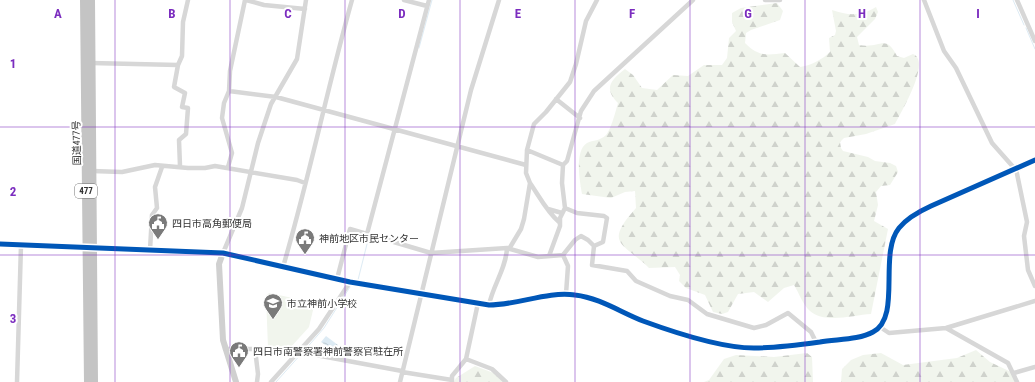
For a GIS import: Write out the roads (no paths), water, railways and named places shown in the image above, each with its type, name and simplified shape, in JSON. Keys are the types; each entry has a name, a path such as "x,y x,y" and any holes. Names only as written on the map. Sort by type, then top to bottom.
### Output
{"highway":[{"name":"国道477号","path":"84,0 92,171 88,382"},
{"name":"国道477号","path":"91,0 88,63 90,247 94,382"}],"street":[{"path":"180,166 179,140 186,134 188,108 182,107 185,93 174,87 178,65 182,56 183,22 188,0"},
{"path":"228,167 232,153 222,118 224,103 229,91 230,70 245,0 305,9"},
{"path":"236,382 225,349 219,264 242,208 258,143 271,104 297,59 306,0"},
{"path":"283,267 299,211 323,110 352,0"},
{"path":"404,0 427,6"},
{"path":"368,235 429,0"},
{"path":"400,382 420,294 458,147 471,90 499,0"},
{"path":"559,222 551,216 548,209 530,183 526,165 527,150 534,124 570,82 586,21 597,0"},
{"path":"550,256 559,222 565,208 562,183 563,165 567,161 585,105 594,91 693,0"},
{"path":"765,0 780,0"},
{"path":"924,0 944,51 956,68 992,143 1015,169 1027,222 1024,236 1028,270 1035,286"},
{"path":"1017,0 1035,40"},
{"path":"88,63 178,65"},
{"path":"229,91 276,97 526,165"},
{"path":"556,99 580,118"},
{"path":"527,150 563,165"},
{"path":"0,244 223,253 350,282 489,304 510,304 566,294 597,300 656,326 734,346 752,348 783,348 867,335 880,328 887,313 889,256 892,240 900,226 931,206 1035,160"},
{"path":"92,171 122,172 156,165 162,167 228,167 297,180 305,183"},
{"path":"150,250 152,215 156,208 155,187 162,167"},
{"path":"489,304 491,293 498,284 508,248 521,229 530,183"},
{"path":"565,208 577,213 604,216 606,218 603,242 594,246"},
{"path":"548,209 562,213"},
{"path":"337,279 350,229 431,253 508,248 530,256 564,255 575,240 581,236 594,246"},
{"path":"17,382 21,245"},
{"path":"594,246 592,265 612,270 620,269 627,271 636,281 670,296 688,300 707,314 754,328 790,314 810,332 816,342"},
{"path":"564,255 568,266 566,294"},
{"path":"271,382 302,351 350,282"},
{"path":"880,328 889,333 946,328 1035,301"},
{"path":"302,351 452,381 452,376 466,360 478,303"},
{"path":"946,328 1006,362 1014,373 1017,382"},
{"path":"225,349 256,349 258,374 257,382"},
{"path":"466,360 492,369 506,382"},
{"path":"1014,373 1035,368"}],"water":[{"path":"326,336 338,345 334,351 321,342"}],"waterway":[{"path":"419,48 432,0"},
{"path":"1013,0 1024,25"},
{"path":"1026,28 1035,49"},
{"path":"358,280 369,236"},
{"path":"304,351 324,328 350,287"},
{"path":"276,382 302,353"}],"place":[{"name":"四日市高角郵便局","path":"158,240"},
{"name":"神前地区市民センター","path":"305,255"},
{"name":"市立神前小学校","path":"273,320"},
{"name":"四日市南警察署神前警察官駐在所","path":"239,368"}]}
